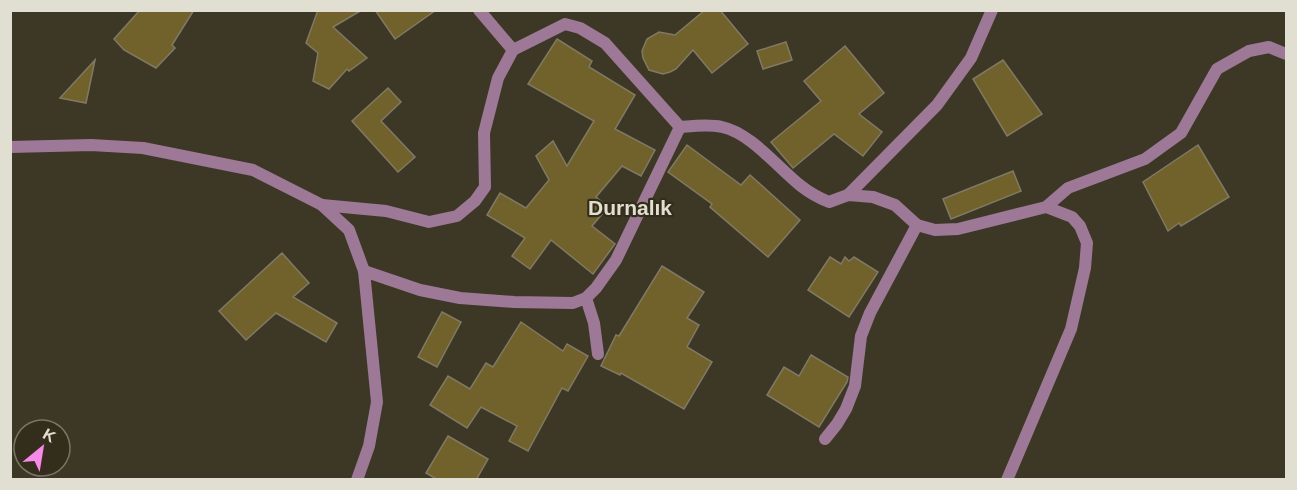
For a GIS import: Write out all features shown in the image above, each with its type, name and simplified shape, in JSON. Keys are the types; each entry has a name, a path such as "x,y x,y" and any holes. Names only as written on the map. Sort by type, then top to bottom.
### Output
{"street":[{"path":"478,10 513,50"},
{"path":"680,127 707,125 725,127 748,140 815,196 830,202 848,195 937,105 971,58 993,10"},
{"path":"322,205 387,211 429,222 457,216 475,201 485,187 484,134 498,78 513,50 565,24 580,28 605,43 680,127"},
{"path":"848,195 873,197 895,205 917,225 935,230 957,228 1046,207 1068,188 1145,159 1181,133 1217,69 1249,51 1269,47 1287,54"},
{"path":"364,270 420,290 460,298 573,303 586,298 596,288 620,252 680,127"},
{"path":"10,147 91,145 143,148 253,170 322,205 349,230 364,270 377,402 369,446 357,480"},
{"path":"1007,480 1071,328 1085,268 1087,243 1080,226 1072,217 1046,207"},
{"path":"825,439 837,424 855,386 861,336 870,313 917,225"},
{"path":"586,298 594,323 598,354"}],"building":[{"path":"140,10 194,10 172,45 175,48 156,68 124,50 114,39"},
{"path":"318,10 362,10 333,27 367,58 349,71 347,69 329,89 313,81 318,53 306,43"},
{"path":"375,10 436,10 395,39"},
{"path":"705,10 720,10 748,44 712,73 693,50 676,69 670,72 663,74 649,70 642,51 647,39 659,32 675,35"},
{"path":"557,39 592,61 589,67 635,95 615,129 655,150 641,176 622,166 596,197 608,207 592,226 615,244 593,274 551,240 530,269 512,256 525,238 487,215 500,193 526,208 549,180 536,156 553,141 567,166 594,121 528,84"},
{"path":"786,42 792,60 763,69 757,51"},
{"path":"845,46 884,93 859,114 882,132 863,156 834,134 793,168 771,142 821,101 804,81"},
{"path":"95,60 86,103 60,98"},
{"path":"1003,60 1042,114 1007,136 973,79"},
{"path":"388,88 401,102 381,121 415,157 398,172 352,121"},
{"path":"687,145 741,185 750,175 800,220 768,257 710,207 712,204 668,172"},
{"path":"1198,145 1229,197 1181,226 1179,223 1168,231 1143,182"},
{"path":"1013,171 1021,191 951,219 943,199"},
{"path":"282,253 309,283 293,297 337,323 326,342 276,313 246,340 219,311"},
{"path":"830,257 841,264 845,257 849,261 854,257 878,272 849,317 808,290"},
{"path":"662,266 704,292 687,318 699,325 687,347 712,362 684,409 621,373 620,375 601,366 616,335 619,336"},
{"path":"442,312 461,322 437,367 418,357"},
{"path":"521,322 563,351 567,344 588,356 568,391 562,388 528,451 509,441 517,426 481,407 467,428 430,405 448,376 470,389 486,363 493,367"},
{"path":"811,355 848,377 819,427 767,395 784,367 799,376"},
{"path":"448,436 488,459 476,480 438,480 426,473"}],"district":[{"name":"Durnalık","path":"630,208"}]}
